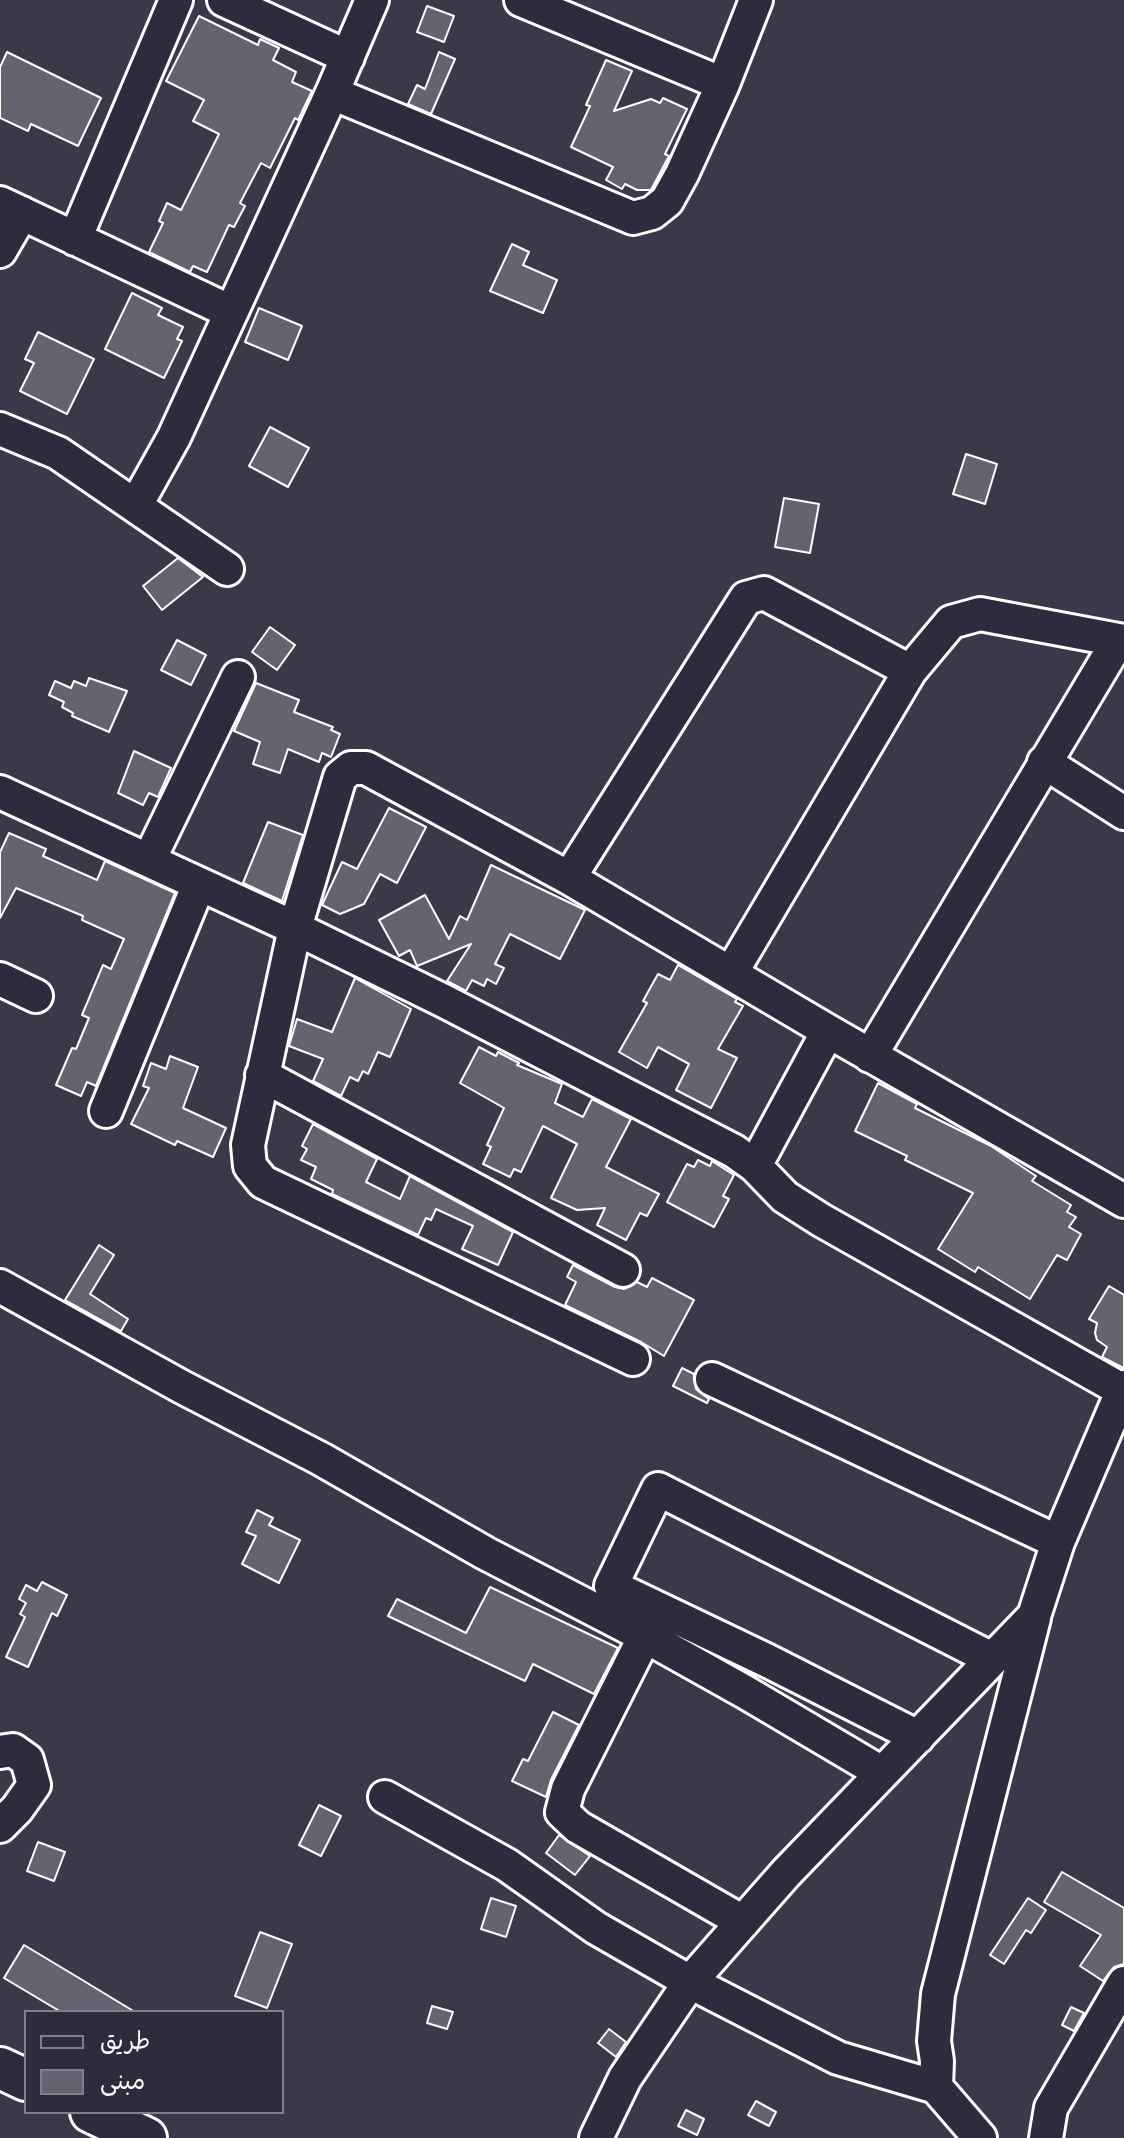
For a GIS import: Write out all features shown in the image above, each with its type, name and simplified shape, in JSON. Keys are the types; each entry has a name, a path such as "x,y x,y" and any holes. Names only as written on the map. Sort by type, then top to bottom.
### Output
{"main road":[{"path":"0,2068 24,2079"},
{"path":"95,2114 146,2138"}],"street":[{"path":"75,239 176,0"},
{"path":"224,0 348,57"},
{"path":"136,505 174,437 372,0"},
{"path":"521,0 723,84"},
{"path":"332,93 633,218 652,213 667,201 723,84 756,0"},
{"path":"0,251 11,208 231,312"},
{"path":"0,429 58,453 227,569"},
{"path":"569,878 746,598 764,593 910,671"},
{"path":"731,973 910,671 951,622 980,614 1121,641 1044,762 870,1056"},
{"path":"149,860 238,677"},
{"path":"1044,762 1124,813"},
{"path":"633,1359 263,1182 250,1166 248,1145 295,928 340,777 351,768 366,768 569,878 870,1056 1124,1201"},
{"path":"0,792 295,928 734,1151 755,1166 785,1197 821,1220 1123,1389 1058,1542 1034,1616 938,1994 934,2041 936,2087"},
{"path":"106,1111 199,884"},
{"path":"0,979 36,996"},
{"path":"755,1166 828,1031"},
{"path":"262,1075 623,1270"},
{"path":"0,1286 182,1387 321,1459 485,1553 645,1636 882,1773"},
{"path":"712,1379 1058,1542"},
{"path":"918,1737 611,1586 658,1489 992,1659"},
{"path":"596,2138 625,2078 690,1982 882,1773 1034,1616"},
{"path":"645,1636 568,1789 562,1812 578,1827 743,1922"},
{"path":"0,1752 13,1750 27,1760 34,1785 0,1826"},
{"path":"385,1797 507,1865 596,1928 690,1982 838,2058 936,2087 980,2138"},
{"path":"1046,2138 1051,2108 1124,1983"}],"building":[{"path":"427,6 454,16 444,42 417,32"},
{"path":"199,16 258,45 260,39 279,48 273,60 296,72 292,82 312,91 270,168 261,163 240,203 245,206 234,227 229,225 207,272 193,266 190,272 149,252 163,223 159,221 167,203 181,210 219,134 193,121 204,100 166,81"},
{"path":"7,52 101,98 78,146 31,124 28,131 0,118 0,67"},
{"path":"439,52 455,59 431,114 408,104 417,85 425,89"},
{"path":"606,60 632,71 614,111 651,99 660,103 663,98 687,109 665,154 669,156 651,190 637,190 625,184 622,189 606,180 613,167 571,147"},
{"path":"512,244 529,252 523,265 557,280 543,313 490,291"},
{"path":"132,293 162,308 158,315 183,327 177,339 182,341 164,378 105,349"},
{"path":"259,308 302,326 288,360 245,342"},
{"path":"38,332 94,359 67,414 20,391 34,363 25,359"},
{"path":"270,427 309,448 288,487 249,466"},
{"path":"966,454 997,464 985,504 953,494"},
{"path":"784,498 819,504 810,553 775,547"},
{"path":"178,558 203,577 162,610 143,586"},
{"path":"270,627 295,645 277,670 252,652"},
{"path":"177,640 206,655 191,685 161,670"},
{"path":"89,678 127,691 109,732 72,716 73,713 62,707 64,702 49,695 55,681 71,688 74,681 86,686"},
{"path":"256,683 299,700 294,712 333,727 331,730 340,734 331,757 322,753 319,762 288,749 280,773 253,764 260,742 234,731"},
{"path":"134,751 171,768 158,797 149,793 143,805 118,793"},
{"path":"389,808 426,827 397,883 380,874 364,904 340,914 322,905 342,862 357,869"},
{"path":"268,822 303,835 282,901 243,883"},
{"path":"9,833 46,849 43,856 97,880 105,861 175,893 96,1086 87,1082 81,1096 56,1085 89,1018 82,1015 103,965 111,969 124,939 82,920 83,916 16,888 0,918 0,852"},
{"path":"491,865 585,910 560,959 510,934 495,964 504,968 496,984 487,979 484,986 472,980 466,991 447,981 471,944 417,966 410,950 399,956 379,920 425,895 449,939 460,916 467,920"},
{"path":"678,965 737,999 735,1002 743,1006 718,1049 737,1058 711,1108 676,1090 689,1064 658,1047 647,1068 619,1052 647,1003 643,1001 658,974 670,980"},
{"path":"355,978 411,1009 390,1057 378,1052 368,1074 363,1071 358,1081 350,1077 341,1096 313,1081 323,1059 289,1046 297,1019 332,1032"},
{"path":"479,1047 496,1056 498,1052 519,1063 517,1065 562,1084 555,1103 583,1117 592,1099 631,1119 606,1167 659,1194 647,1216 640,1213 626,1240 597,1225 605,1208 577,1210 551,1198 577,1144 543,1126 521,1172 514,1169 510,1177 483,1164 491,1147 487,1145 504,1108 460,1083"},
{"path":"170,1056 198,1067 183,1108 226,1128 213,1157 177,1141 175,1145 131,1124 149,1088 143,1086 151,1063 166,1069"},
{"path":"878,1083 917,1104 915,1108 991,1146 1036,1176 1032,1181 1071,1205 1067,1212 1076,1217 1069,1227 1081,1234 1067,1260 1057,1255 1030,1299 978,1267 975,1272 938,1249 973,1193 905,1160 907,1156 855,1131"},
{"path":"313,1124 377,1159 366,1182 400,1199 410,1176 513,1232 498,1265 462,1249 473,1226 436,1209 431,1220 426,1218 418,1235 332,1194 333,1190 311,1179 316,1167 301,1160 307,1149 302,1146"},
{"path":"698,1160 710,1166 712,1161 734,1175 723,1196 729,1199 714,1227 667,1202 687,1164 694,1167"},
{"path":"99,1245 114,1255 90,1294 128,1319 121,1331 65,1300"},
{"path":"573,1265 624,1289 637,1282 647,1287 652,1278 694,1300 664,1356 565,1305 576,1282 567,1277"},
{"path":"1109,1286 1124,1295 1124,1368 1102,1357 1107,1347 1097,1340 1097,1323 1089,1319"},
{"path":"682,1368 694,1374 696,1389 709,1399 707,1403 673,1386"},
{"path":"257,1510 273,1518 269,1525 300,1540 279,1583 242,1564 256,1536 246,1532"},
{"path":"42,1582 67,1595 57,1616 52,1613 28,1667 6,1657 25,1617 20,1614 26,1603 19,1599 26,1585 37,1591"},
{"path":"490,1587 618,1648 594,1694 533,1664 525,1681 388,1616 397,1599 466,1633"},
{"path":"553,1712 579,1725 551,1780 546,1797 512,1781 523,1759 528,1761"},
{"path":"319,1805 341,1816 321,1856 299,1845"},
{"path":"559,1835 590,1856 575,1875 546,1853"},
{"path":"38,1842 65,1852 54,1881 27,1871"},
{"path":"1062,1872 1124,1908 1124,1964 1114,1967 1103,1981 1080,1966 1101,1935 1044,1902"},
{"path":"491,1898 516,1906 506,1937 481,1929"},
{"path":"1028,1898 1046,1910 1031,1933 1026,1930 1004,1964 990,1955"},
{"path":"260,1932 292,1944 267,2008 235,1996"},
{"path":"24,1945 132,2010 58,2010 4,1978"},
{"path":"432,2006 453,2012 447,2029 427,2023"},
{"path":"1071,2007 1084,2013 1074,2031 1062,2025"},
{"path":"609,2029 626,2042 616,2057 598,2043"},
{"path":"756,2101 776,2112 769,2126 748,2115"},
{"path":"686,2110 704,2119 697,2135 678,2126"}]}
